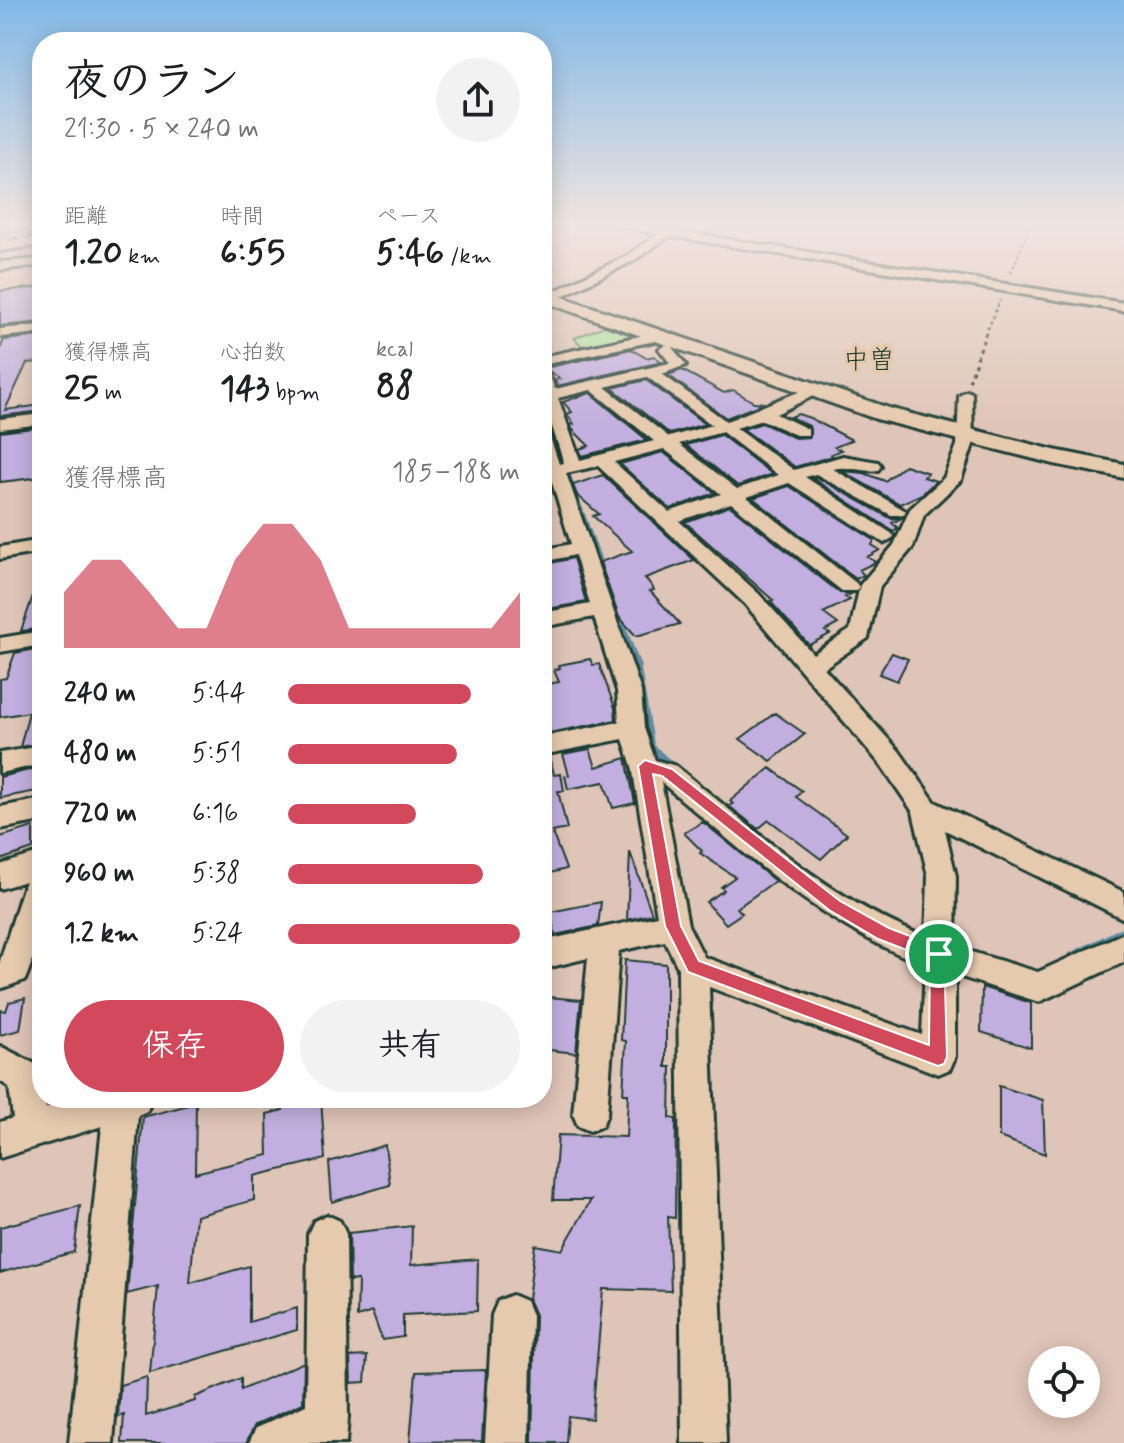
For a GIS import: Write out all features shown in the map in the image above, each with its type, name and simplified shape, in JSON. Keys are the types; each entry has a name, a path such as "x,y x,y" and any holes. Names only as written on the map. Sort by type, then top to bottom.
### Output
{"street":[{"path":"1031,291 1124,307"},
{"path":"552,301 662,342 966,436 1124,471"},
{"path":"0,333 32,330"},
{"path":"552,359 662,342"},
{"path":"552,395 679,365 662,342"},
{"path":"650,372 791,476 884,537"},
{"path":"594,385 849,587"},
{"path":"559,469 603,461 764,415 783,409 814,390"},
{"path":"811,666 860,633 870,585 903,547 916,513 952,480 966,436 967,396"},
{"path":"552,411 558,474 629,691 632,728 645,766 673,926 693,967 704,1443"},
{"path":"764,415 802,432"},
{"path":"0,424 32,420"},
{"path":"603,461 752,599 890,758 926,809 942,876 938,1057 693,967"},
{"path":"668,519 843,461 872,466"},
{"path":"818,468 897,511"},
{"path":"0,553 32,548"},
{"path":"552,554 583,548"},
{"path":"552,618 601,609"},
{"path":"0,645 32,640"},
{"path":"552,744 632,728"},
{"path":"0,763 32,757"},
{"path":"645,766 667,773 835,905 884,934 939,946 1039,987 1124,947"},
{"path":"926,809 1124,906"},
{"path":"0,818 32,812"},
{"path":"0,877 32,869"},
{"path":"0,975 14,970 32,904"},
{"path":"552,953 673,926"},
{"path":"590,1114 605,941"},
{"path":"0,1063 25,1077 16,1135 102,1108"},
{"path":"91,1443 126,1108"},
{"path":"271,1443 326,1430 327,1234"},
{"path":"507,1443 512,1315"}],"path":[{"path":"967,396 973,363 1003,291"}],"green space":[{"path":"604,326 634,336 586,350 574,338"}],"building":[{"path":"0,291 32,291 32,323 0,326"},
{"path":"32,337 32,363 27,363 5,410 32,406 32,412 0,416 0,349 4,340"},
{"path":"631,349 646,358 654,356 662,362 557,386 555,380 560,379 552,373 552,366"},
{"path":"682,370 724,393 733,390 754,402 764,403 726,418 668,375"},
{"path":"646,380 705,424 670,434 612,388"},
{"path":"590,393 647,440 582,456 579,449 589,446 572,429 571,425 574,424 567,414 572,412 563,402"},
{"path":"798,414 852,440 835,447 841,450 831,454 833,456 795,467 743,429 762,423 795,438 810,437 809,426 790,417"},
{"path":"32,428 32,478 0,482 0,432"},
{"path":"721,435 772,474 738,486 686,445"},
{"path":"663,452 715,493 670,509 620,464"},
{"path":"905,465 928,473 924,477 936,481 922,494 900,504 842,471 864,473 885,481"},
{"path":"603,475 694,560 645,578 654,590 650,591 680,624 636,636 619,617 600,562 632,551 593,516 599,514 577,495 573,485"},
{"path":"816,477 890,518 900,519 892,523 898,528 893,531 812,478"},
{"path":"789,486 874,540 872,545 880,550 867,557 876,562 859,570 864,575 856,579 753,498"},
{"path":"730,506 840,593 851,594 845,597 850,600 823,613 838,624 825,631 830,634 809,645 770,601 773,600 685,522"},
{"path":"573,558 586,602 552,608 552,563"},
{"path":"32,599 32,630 21,631"},
{"path":"32,650 32,745 20,747 29,712 0,717 0,679 6,678 15,653"},
{"path":"892,653 908,659 897,681 879,674"},
{"path":"590,659 593,665 599,664 615,708 616,720 552,732 552,683 559,682 554,670 560,668 559,665"},
{"path":"775,713 805,734 771,761 740,739"},
{"path":"590,749 596,767 626,758 635,803 613,808 604,782 568,789 565,776 569,775 563,754"},
{"path":"552,766 554,775 561,774 564,791 558,791 567,829 552,832"},
{"path":"770,768 802,791 796,797 847,834 821,859 769,820 758,829 729,806 733,804 730,801"},
{"path":"32,769 32,792 0,798 0,777"},
{"path":"703,822 775,881 737,908 742,913 726,924 706,902 724,890 721,887 735,877 700,853 702,851 684,833"},
{"path":"32,827 32,849 0,860 0,837"},
{"path":"552,832 566,869 552,872"},
{"path":"630,852 652,914 627,920"},
{"path":"601,902 598,926 555,935 552,912"},
{"path":"625,960 666,964 666,1067 671,1067 670,1118 676,1119 675,1218 668,1217 671,1291 603,1289 592,1419 568,1416 566,1443 532,1443 535,1315 528,1299 535,1245 562,1250 591,1200 553,1200 558,1135 626,1137 628,1094 623,1094 626,1041 621,1040"},
{"path":"982,987 1031,1003 1031,1048 981,1032"},
{"path":"552,997 581,1000 576,1053 552,1050"},
{"path":"25,998 20,1030 0,1035 0,1010 6,1011 9,1002"},
{"path":"999,1086 1043,1100 1045,1154 999,1137"},
{"path":"177,1108 196,1108 195,1173 268,1155 267,1114 322,1108 325,1159 254,1176 254,1200 196,1216 190,1283 249,1266 249,1322 297,1308 297,1330 150,1373 158,1286 127,1294 143,1117"},
{"path":"385,1145 390,1185 332,1202 329,1162"},
{"path":"80,1206 74,1252 0,1273 0,1227"},
{"path":"412,1226 411,1265 478,1259 477,1311 403,1315 403,1337 382,1340 372,1312 357,1317 358,1280 350,1281 349,1233"},
{"path":"367,1356 365,1382 351,1383 350,1357"},
{"path":"304,1362 303,1403 255,1425 246,1443 122,1443 124,1415 118,1417 120,1385 147,1377 146,1416 195,1401 195,1397 241,1378 241,1390"},
{"path":"486,1370 482,1441 410,1442 416,1372"}],"waterway":[{"path":"552,431 563,461"},
{"path":"562,459 623,628"},
{"path":"622,626 637,666 651,747 675,769"},
{"path":"1072,957 1124,931"}],"district":[{"name":"中曽","path":"869,359"}],"route":[{"path":"645,766 667,773 780,865 835,905 884,934 939,954 938,1057 693,967 673,926 645,766"}]}
